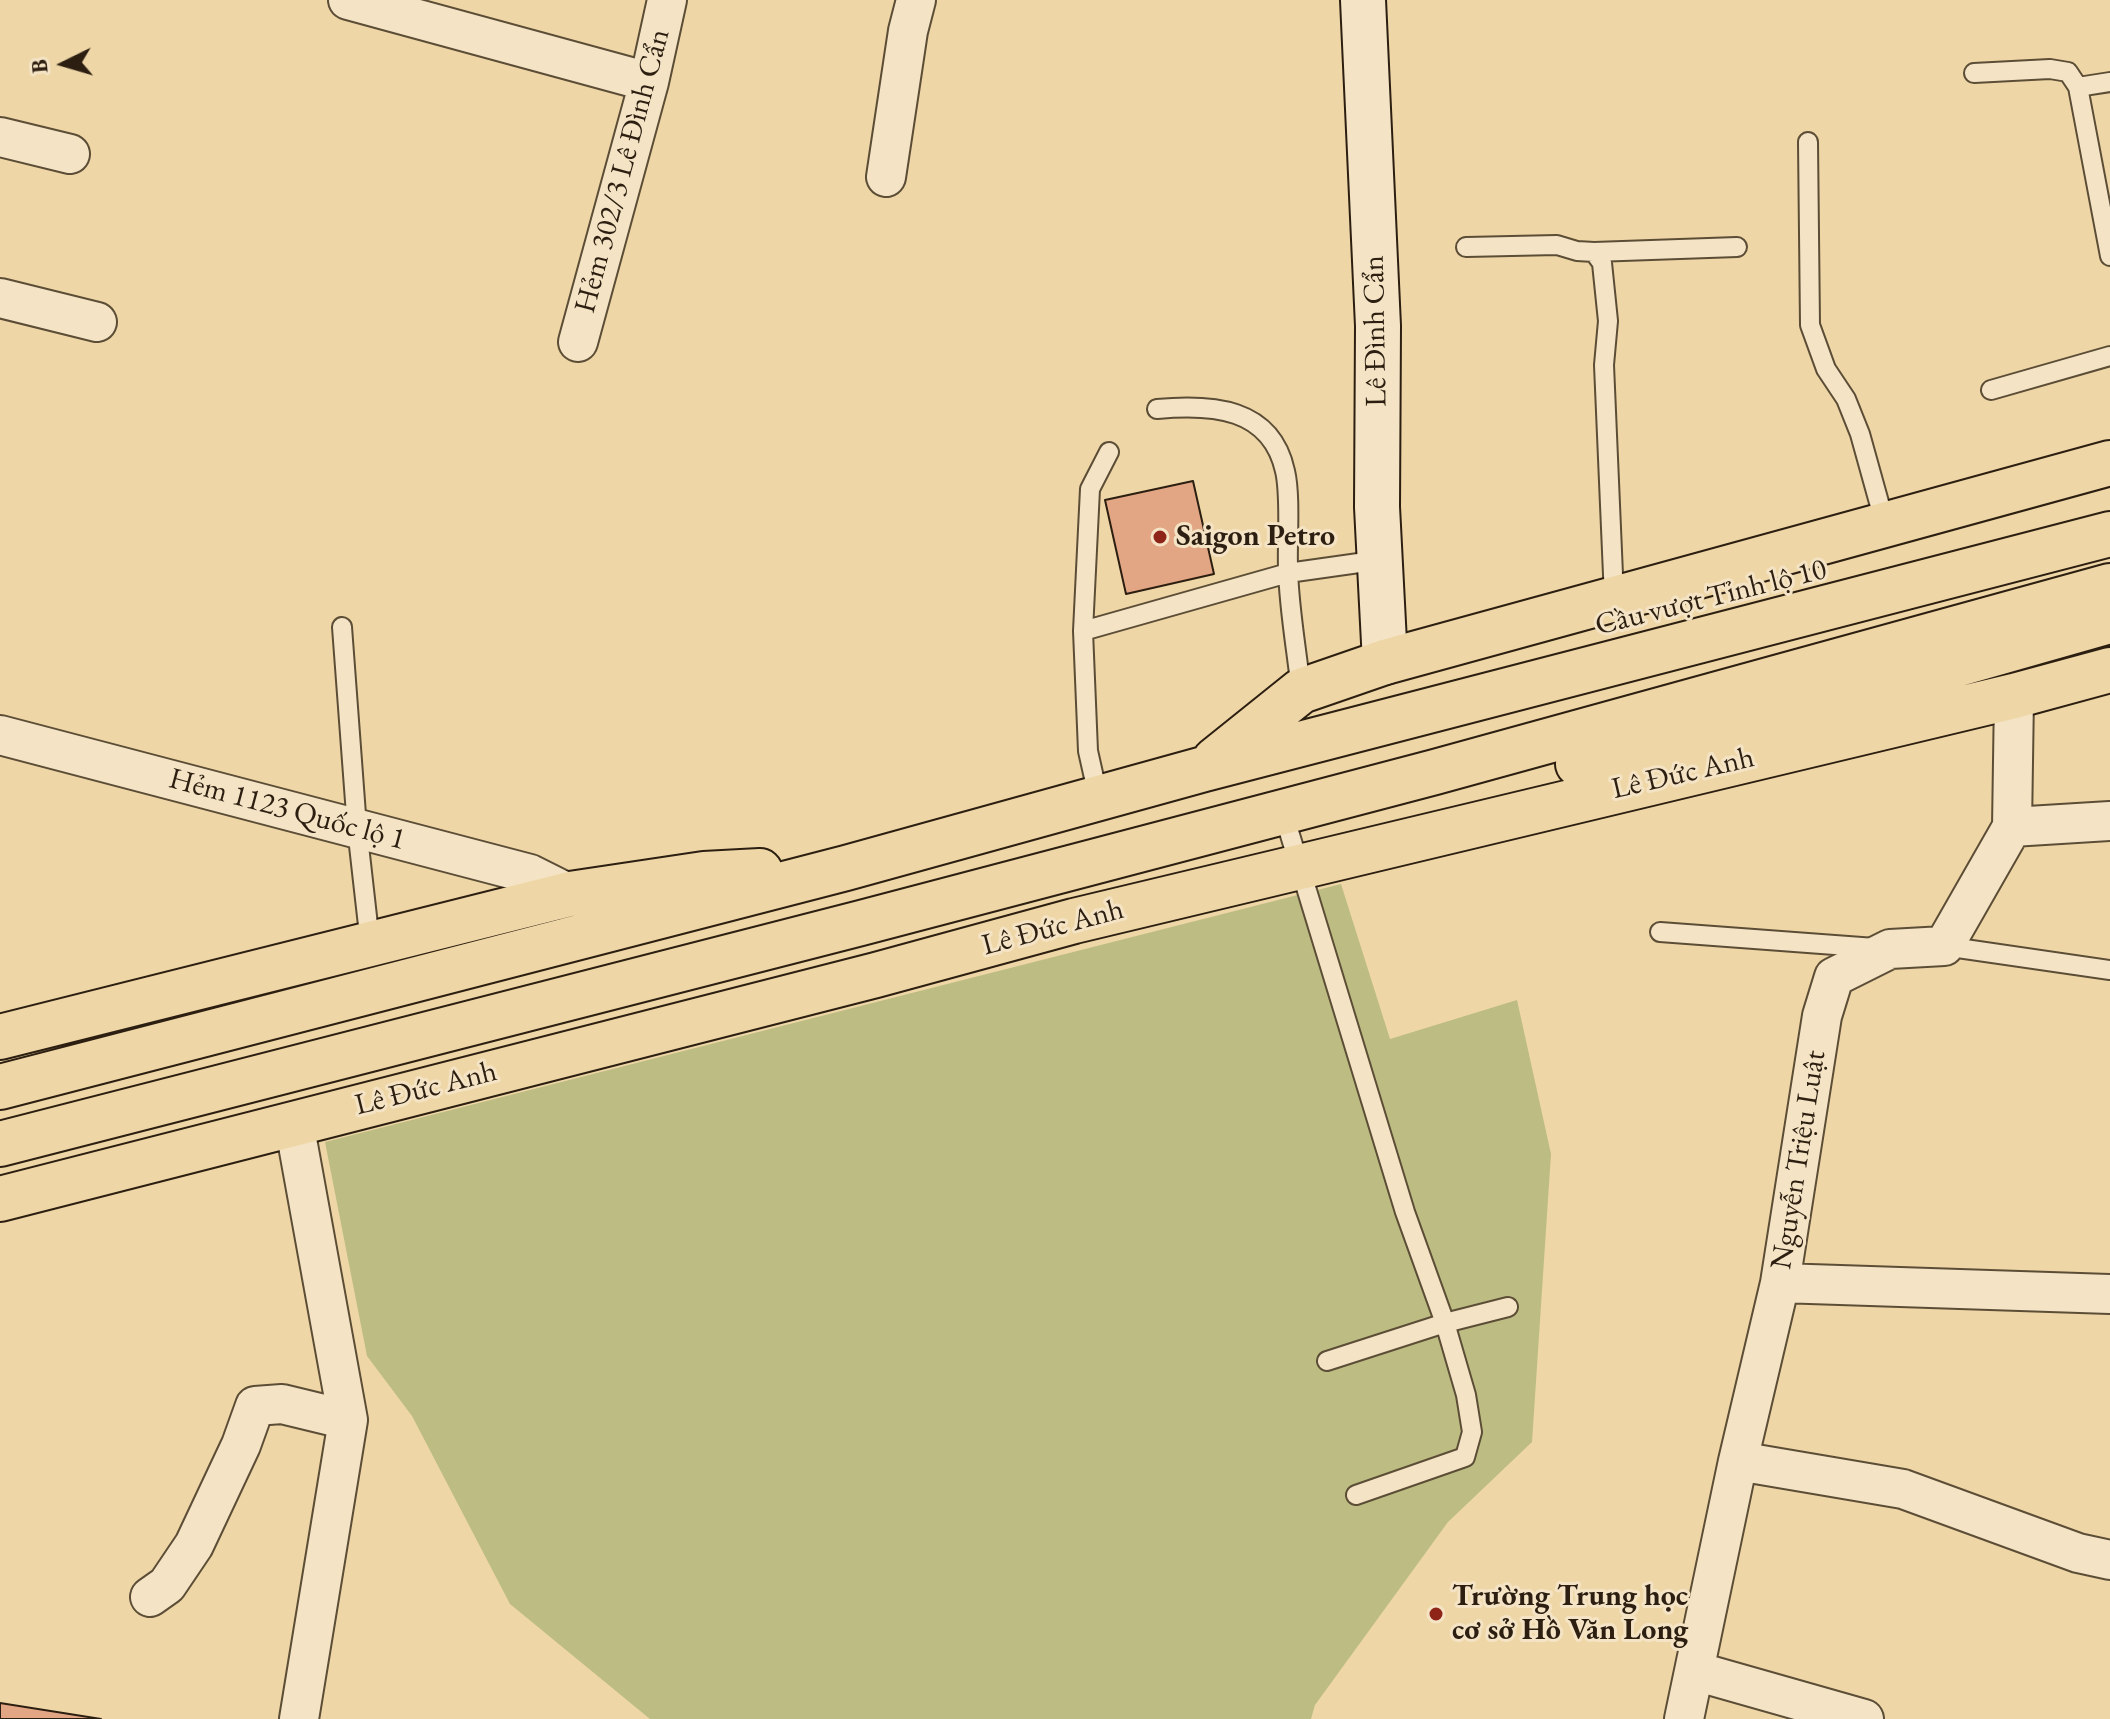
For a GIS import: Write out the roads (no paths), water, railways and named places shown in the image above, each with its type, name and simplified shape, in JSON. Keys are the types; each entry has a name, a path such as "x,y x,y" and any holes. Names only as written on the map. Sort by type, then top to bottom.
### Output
{"highway":[{"path":"0,1087 846,868 1204,769 1301,691 1411,683 1614,599 2110,463"},
{"name":"Cầu vượt Tỉnh lộ 10","path":"1204,769 1328,737 1411,683 2110,492"},
{"name":"Cầu vượt Tỉnh lộ 10","path":"1411,683 2110,534"},
{"path":"1435,783 2110,586"},
{"path":"1283,812 1363,791 1581,763 1877,687 2110,621"},
{"name":"Lê Đức Anh","path":"0,1199 1300,866 2014,696 2110,670"},
{"path":"1283,812 1420,837"},
{"name":"Lê Đức Anh","path":"0,1144 1283,812"},
{"path":"0,1037 570,894 704,874 846,868"},
{"path":"794,994 988,890"}],"street":[{"path":"348,0 649,82"},
{"name":"Hẻm 302/3 Lê Đình Cẩn","path":"578,342 649,82 667,0"},
{"path":"886,177 908,31 916,0"},
{"name":"Lê Đình Cẩn","path":"1363,0 1378,326 1377,507 1380,560 1411,683"},
{"path":"0,137 70,154"},
{"path":"0,298 97,322"},
{"path":"1944,946 2012,827 2014,696"},
{"name":"Hẻm 1123 Quốc lộ 1","path":"0,735 530,874 570,894"},
{"path":"2012,827 2110,821"},
{"name":"Nguyễn Triệu Luật","path":"1684,1719 1738,1461 1780,1283 1822,1016 1834,977 1890,949 1944,946"},
{"path":"294,1123 348,1420 299,1719"},
{"path":"1780,1283 2110,1294"},
{"path":"150,1597 167,1585 194,1545 241,1445 255,1406 282,1404 348,1420"},
{"path":"1738,1461 1903,1489 2078,1553 2110,1560"},
{"path":"1695,1671 1864,1719"}],"lane":[{"path":"1974,73 2050,69 2068,72 2078,87 2110,256"},
{"path":"2078,87 2110,82"},
{"path":"1808,142 1810,325 1826,369 1846,399 1860,434 1885,524"},
{"path":"1466,247 1557,245 1594,252 1737,247"},
{"path":"1594,252 1602,263 1608,321 1604,365 1614,599"},
{"path":"1991,390 2110,356"},
{"path":"1157,409 1190,406 1243,415 1273,439 1286,472 1288,573 1301,691"},
{"path":"1099,800 1088,751 1083,631 1090,489 1109,452"},
{"path":"1083,631 1288,573 1380,560"},
{"path":"342,627 357,828 370,943"},
{"path":"1283,812 1405,1212 1445,1323 1466,1395 1472,1432 1465,1457 1356,1495"},
{"path":"1660,932 1890,949"},
{"path":"1944,946 2110,970"},
{"path":"1327,1361 1445,1323 1508,1307"}],"place":[{"name":"Saigon Petro","path":"1160,537"},
{"name":"Trường Trung học cơ sở Hồ Văn Long","path":"1436,1614"}]}
